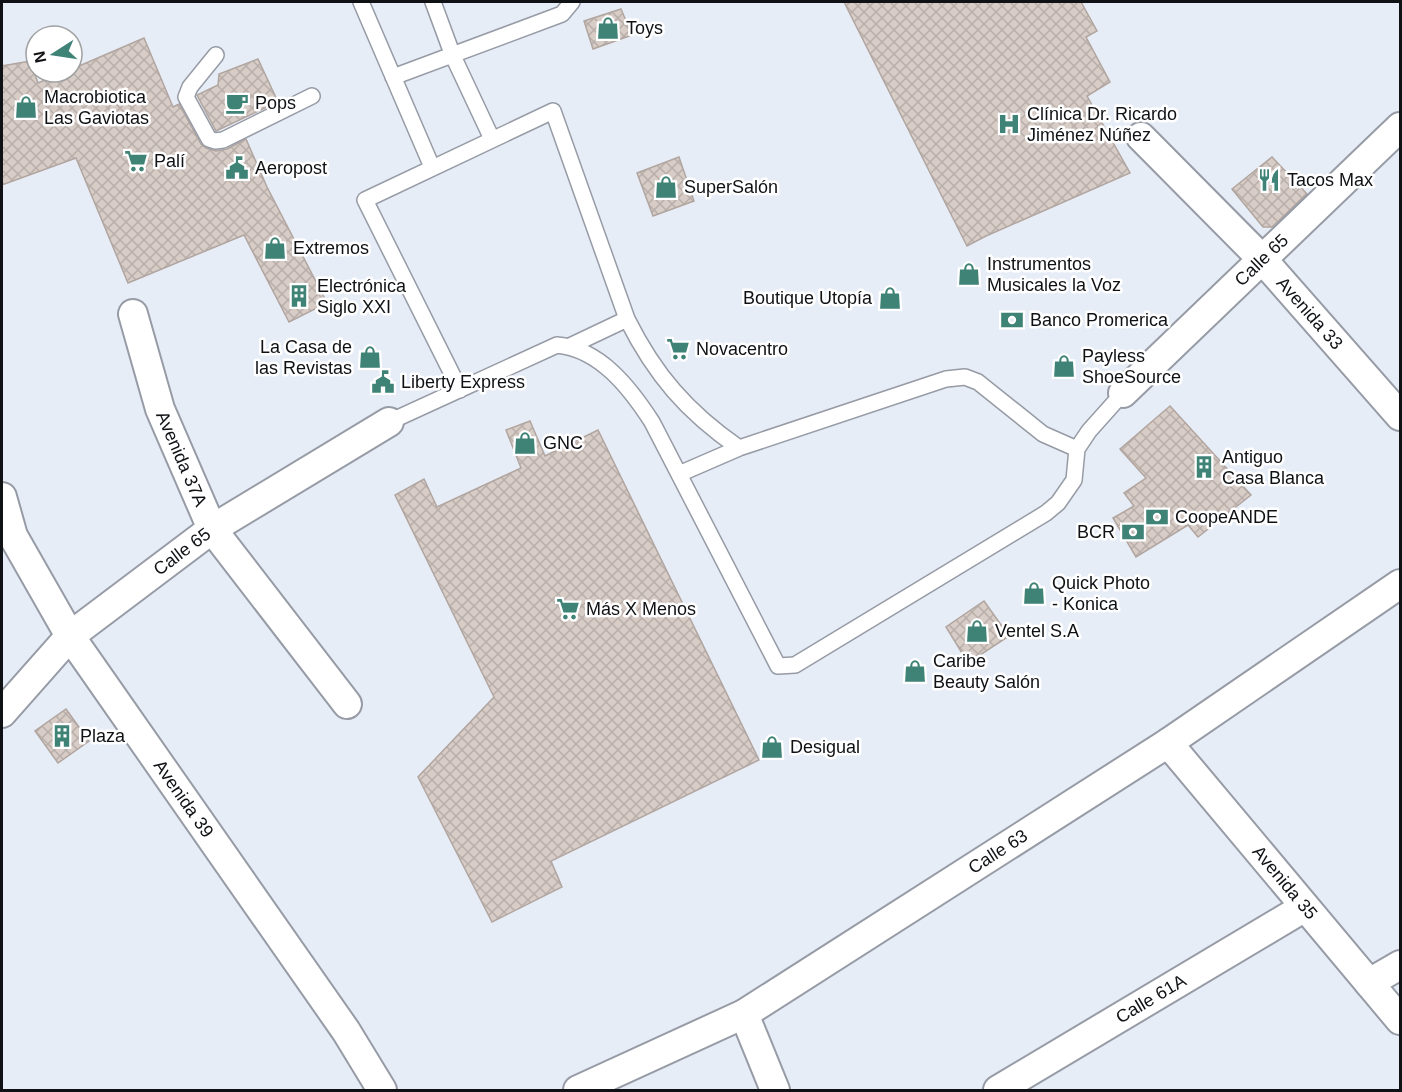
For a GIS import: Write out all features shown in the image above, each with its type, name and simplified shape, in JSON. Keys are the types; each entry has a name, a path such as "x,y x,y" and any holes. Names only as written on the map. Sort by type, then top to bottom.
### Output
{"street":[{"name":"Calle 65","path":"1122,393 1401,127"},
{"name":"Avenida 33","path":"1141,137 1262,259 1401,416"},
{"name":"Avenida 37A","path":"133,314 160,409 212,529 347,704"},
{"name":"Calle 65","path":"2,713 70,636 212,529 389,422"},
{"name":"Avenida 39","path":"2,498 13,536 70,636 346,1031 382,1090"},
{"name":"Calle 63","path":"578,1090 744,1014 1168,743 1401,584"},
{"name":"Avenida 35","path":"1168,743 1401,1020"},
{"name":"Calle 61A","path":"998,1090 1305,907"},
{"path":"1369,983 1401,965"},
{"path":"744,1014 775,1090"}],"lane":[{"path":"361,2 432,167"},
{"path":"433,2 453,56 492,139"},
{"path":"393,77 562,14 572,2"},
{"path":"216,55 190,87 186,97 209,139 223,140 312,96"},
{"path":"460,390 365,200 553,111 627,319 655,369 673,392 707,425 739,448"},
{"path":"570,346 627,319"},
{"path":"389,422 557,345 570,346 597,361 619,377 633,393 652,422 778,666 795,665 1046,513 1058,503 1074,480 1077,449 1089,431 1122,393"},
{"path":"679,474 739,448 946,378 965,377 978,382 1043,434 1077,449"}],"building":[{"name":"Clínica Dr. Ricardo Jiménez Núñez","path":"844,2 1081,2 1097,31 1086,37 1110,82 1087,96 1130,173 967,246"},
{"name":"Toys","path":"621,9 632,35 593,49 584,21"},
{"name":"Palí","path":"144,38 173,107 179,104 201,144 216,151 227,149 246,139 267,187 327,303 289,322 244,235 128,283 76,158 2,185 2,66 24,62 24,84 84,84 84,64"},
{"name":"Pops","path":"258,59 278,102 216,131 197,95 218,85 219,74"},
{"name":"SuperSalón","path":"679,157 694,201 653,216 637,173"},
{"name":"Tacos Max","path":"1272,157 1307,194 1272,227 1263,227 1232,189"},
{"path":"1170,406 1251,495 1198,537 1188,525 1136,557 1113,518 1134,506 1124,493 1146,478 1120,449"},
{"name":"Más X Menos","path":"530,421 545,456 598,430 759,760 551,861 562,887 492,922 418,777 494,697 395,495 424,479 437,507 521,468 506,430"},
{"name":"Ventel S.A","path":"984,601 1009,636 968,663 946,627"},
{"name":"Plaza","path":"66,709 89,741 58,763 35,731"}],"place":[{"name":"Toys","path":"608,28"},
{"name":"Pops","path":"237,103"},
{"name":"Macrobiotica Las Gaviotas","path":"26,107"},
{"name":"Clínica Dr. Ricardo Jiménez Núñez","path":"1009,124"},
{"name":"Palí","path":"136,161"},
{"name":"Aeropost","path":"237,168"},
{"name":"Tacos Max","path":"1269,180"},
{"name":"SuperSalón","path":"666,187"},
{"name":"Extremos","path":"275,248"},
{"name":"Instrumentos Musicales la Voz","path":"969,274"},
{"name":"Electrónica Siglo XXI","path":"299,296"},
{"name":"Boutique Utopía","path":"890,298"},
{"name":"Banco Promerica","path":"1012,320"},
{"name":"Novacentro","path":"678,349"},
{"name":"La Casa de las Revistas","path":"370,357"},
{"name":"Payless ShoeSource","path":"1064,366"},
{"name":"Liberty Express","path":"383,382"},
{"name":"GNC","path":"525,443"},
{"name":"Antiguo Casa Blanca","path":"1204,467"},
{"name":"CoopeANDE","path":"1157,517"},
{"name":"BCR","path":"1133,532"},
{"name":"Quick Photo - Konica","path":"1034,593"},
{"name":"Más X Menos","path":"568,609"},
{"name":"Ventel S.A","path":"977,631"},
{"name":"Caribe Beauty Salón","path":"915,671"},
{"name":"Plaza","path":"62,736"},
{"name":"Desigual","path":"772,747"}]}
